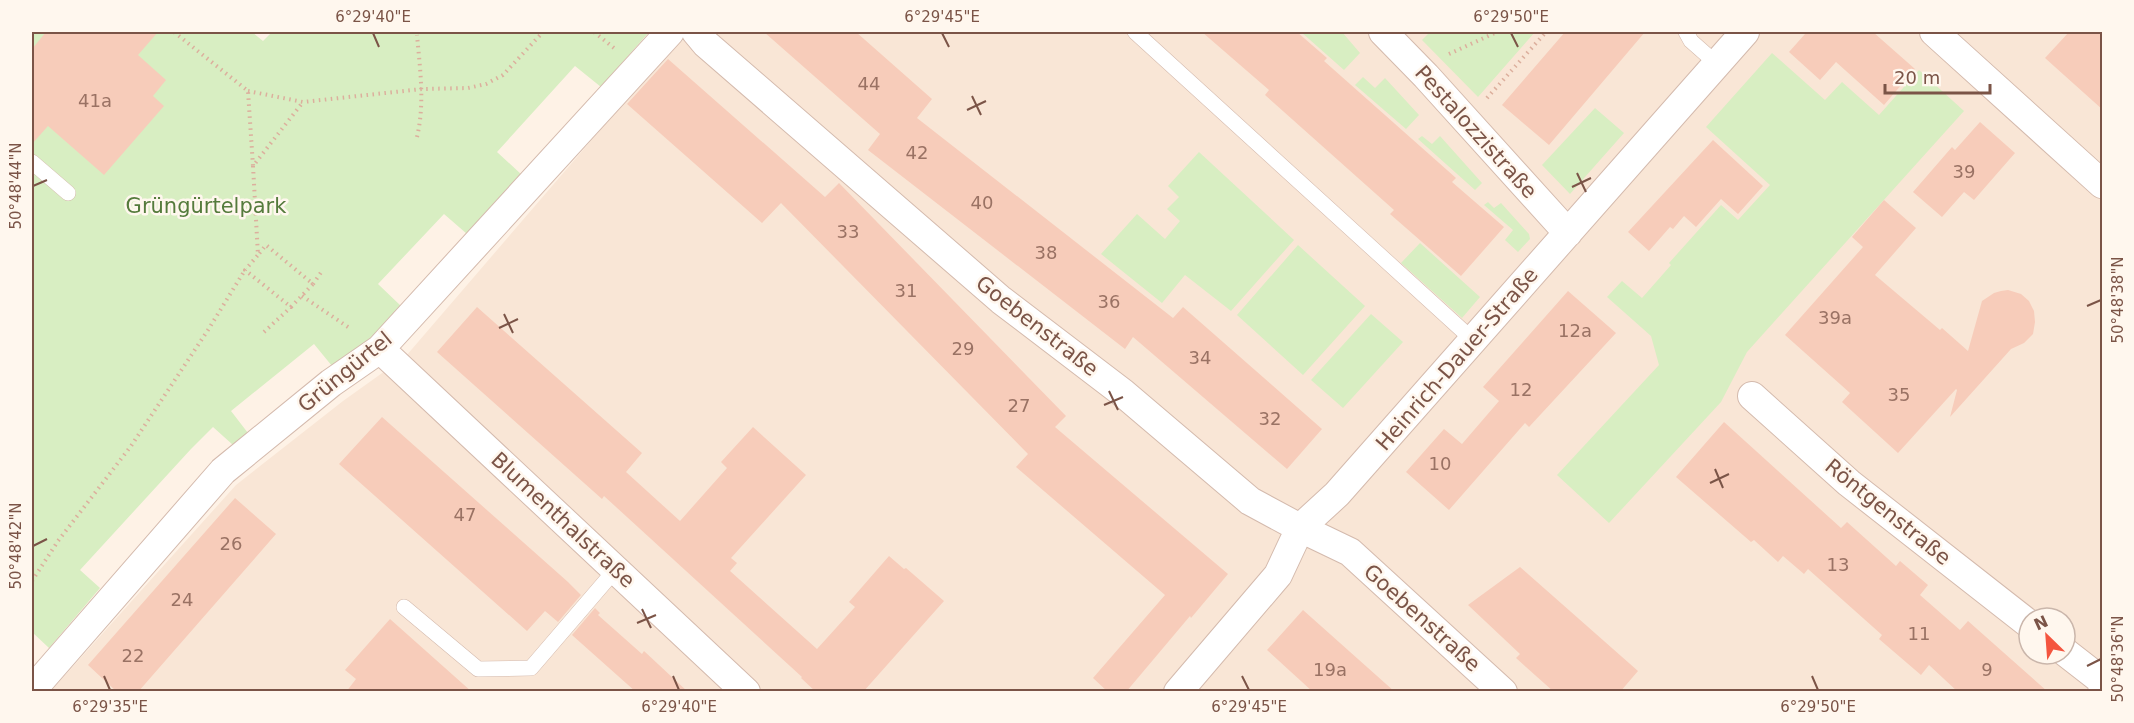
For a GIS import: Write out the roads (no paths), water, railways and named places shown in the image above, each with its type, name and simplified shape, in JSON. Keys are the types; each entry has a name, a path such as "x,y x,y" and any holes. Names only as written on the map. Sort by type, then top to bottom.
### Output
{"street":[{"name":"Grüngürtel","path":"41,682 223,471 331,382 380,348 670,32"},
{"name":"Goebenstraße","path":"696,32 706,44 1001,300 1123,393 1250,501 1350,552 1503,692"},
{"name":"Pestalozzistraße","path":"1383,32 1426,76 1568,233"},
{"name":"Heinrich-Dauer-Straße","path":"1178,692 1278,575 1300,528 1337,494 1745,32"},
{"path":"1934,32 2103,184"},
{"name":"Blumenthalstraße","path":"380,348 746,692"},
{"name":"Röntgenstraße","path":"1752,396 1849,483 2017,615"},
{"path":"2077,661 2101,680 2103,685"}],"lane":[{"path":"1135,32 1474,341"},
{"path":"1686,32 1691,41 1717,64"},
{"path":"32,162 68,193"},
{"path":"404,607 478,669 531,668 615,569"}],"park label":[{"name":"Grüngürtelpark","path":"206,206"}]}
